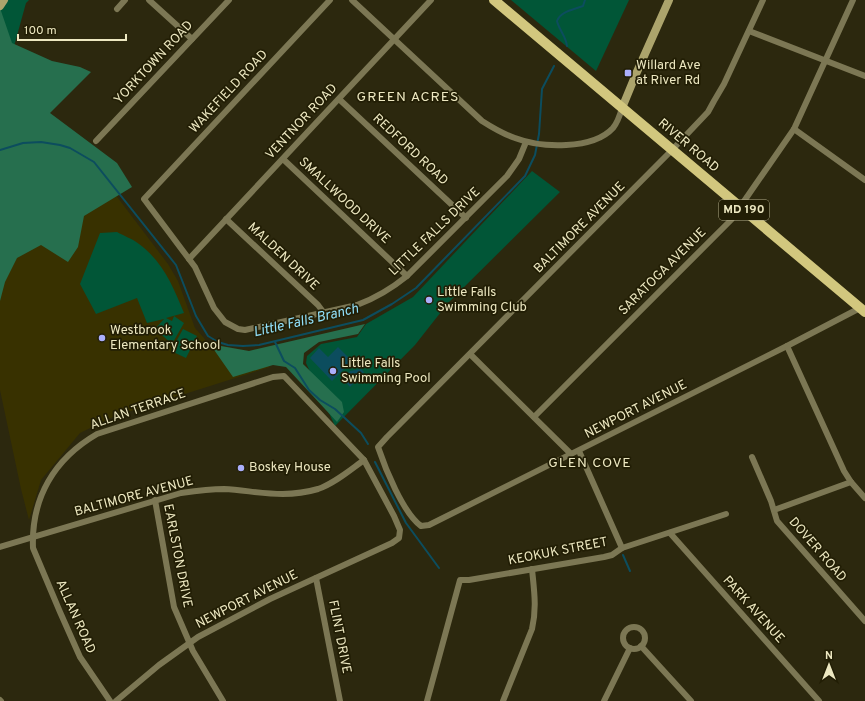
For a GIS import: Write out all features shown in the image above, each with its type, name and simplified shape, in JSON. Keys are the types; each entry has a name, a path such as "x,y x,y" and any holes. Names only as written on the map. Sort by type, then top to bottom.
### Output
{"main road":[{"name":"RIVER ROAD","path":"494,0 863,310"}],"street":[{"path":"0,6 4,0"},
{"path":"117,9 125,0"},
{"path":"149,0 192,39"},
{"name":"YORKTOWN ROAD","path":"96,141 229,0"},
{"name":"WAKEFIELD ROAD","path":"144,199 330,0"},
{"path":"352,0 482,121 505,134 541,145 576,144 595,139 613,128 619,119 622,108 669,0"},
{"name":"VENTNOR ROAD","path":"189,259 431,0"},
{"name":"BALTIMORE AVENUE","path":"421,526 415,522 398,494 386,470 378,447 708,112 724,84 763,0"},
{"name":"SARATOGA AVENUE","path":"534,417 731,220 739,206 783,147 794,129 853,0"},
{"path":"749,31 865,76"},
{"name":"REDFORD ROAD","path":"339,99 466,218"},
{"path":"794,129 865,180"},
{"name":"LITTLE FALLS DRIVE","path":"144,199 195,267 214,308 225,322 238,330 245,330 357,305 391,289 407,276 507,176 529,142"},
{"name":"SMALLWOOD DRIVE","path":"282,159 407,276"},
{"name":"MALDEN DRIVE","path":"226,219 318,305 324,313"},
{"name":"NEWPORT AVENUE","path":"421,526 429,525 787,346 863,310"},
{"path":"787,346 844,471 851,482 865,498"},
{"path":"470,354 571,454"},
{"name":"ALLAN TERRACE","path":"33,537 37,510 41,496 49,480 62,461 83,442 97,434 273,377 284,376 364,460"},
{"path":"579,451 622,548"},
{"name":"DOVER ROAD","path":"752,457 774,510 777,522 865,621"},
{"name":"BALTIMORE AVENUE","path":"0,548 181,493 205,490 225,490 275,494 301,492 318,488 332,483 364,460"},
{"name":"NEWPORT AVENUE","path":"116,701 158,665 198,637 270,599 392,543 399,538 400,530 394,516 364,460"},
{"path":"774,510 851,482"},
{"name":"EARLSTON DRIVE","path":"155,500 172,598 180,622 192,651 223,701"},
{"name":"KEOKUK STREET","path":"427,701 460,580 469,580 604,557 612,555 622,548 726,514"},
{"name":"PARK AVENUE","path":"670,533 819,701"},
{"name":"ALLAN ROAD","path":"33,537 33,548 80,657 110,701"},
{"path":"503,701 532,629 535,617 536,600 532,569"},
{"name":"FLINT DRIVE","path":"316,578 340,701"},
{"path":"634,627 638,628 644,633 645,640 641,646 636,649 630,648 624,643 624,635 628,629 634,627"},
{"path":"641,646 691,701"},
{"path":"604,701 630,648"}],"shaded area":[{"name":"Westbrook Elementary School","path":"0,158 96,169 168,264 178,281 195,328 212,347 242,351 270,367 115,416 80,433 41,480 29,520 0,390"}],"green space":[{"path":"0,0 29,0 26,3 13,50 0,63"},
{"path":"511,0 629,0 596,71"},
{"path":"0,8 12,43 52,61 80,67 91,72 50,113 117,163 132,187 84,216 78,247 68,262 41,245 17,258 5,282 0,301"},
{"name":"Little Falls Swimming Club","path":"532,171 560,192 448,303 415,345 335,426 306,363 307,356 321,344 357,337 366,324 413,297"},
{"path":"117,232 139,244 155,259 176,293 184,313 166,318 172,321 174,316 184,323 172,344 155,329 164,319 147,323 137,298 96,314 80,284 100,233"},
{"path":"365,324 358,334 319,342 304,353 303,364 342,402 344,412 337,422 286,367 273,365 233,377 210,344 249,351"},
{"path":"183,329 197,336 186,358 171,351"}],"water":[{"name":"Little Falls Swimming Pool","path":"338,347 352,361 332,381 310,358 319,348 328,357"},
{"path":"361,369 364,372 350,387 343,379 350,371"}],"waterway":[{"name":"Little Falls Branch","path":"567,46 557,21 564,13 583,6 585,0"},
{"name":"Little Falls Branch","path":"0,150 23,143 41,142 70,148 94,162 176,265 196,316 208,336 218,342 228,345 259,345 363,320 392,304 416,288 525,176 535,155 539,134 542,89 554,66"},
{"path":"275,342 284,361 295,368 309,390 320,400 335,409 361,433 368,444"},
{"path":"375,462 406,523 439,568"},
{"path":"623,555 630,571"}],"place":[{"name":"Willard Ave at River Rd","path":"628,73"},
{"name":"Little Falls Swimming Club","path":"429,300"},
{"name":"Westbrook Elementary School","path":"102,338"},
{"name":"Little Falls Swimming Pool","path":"333,371"},
{"name":"Boskey House","path":"241,468"}],"district":[{"name":"GREEN ACRES","path":"408,97"},
{"name":"GLEN COVE","path":"590,463"}]}
